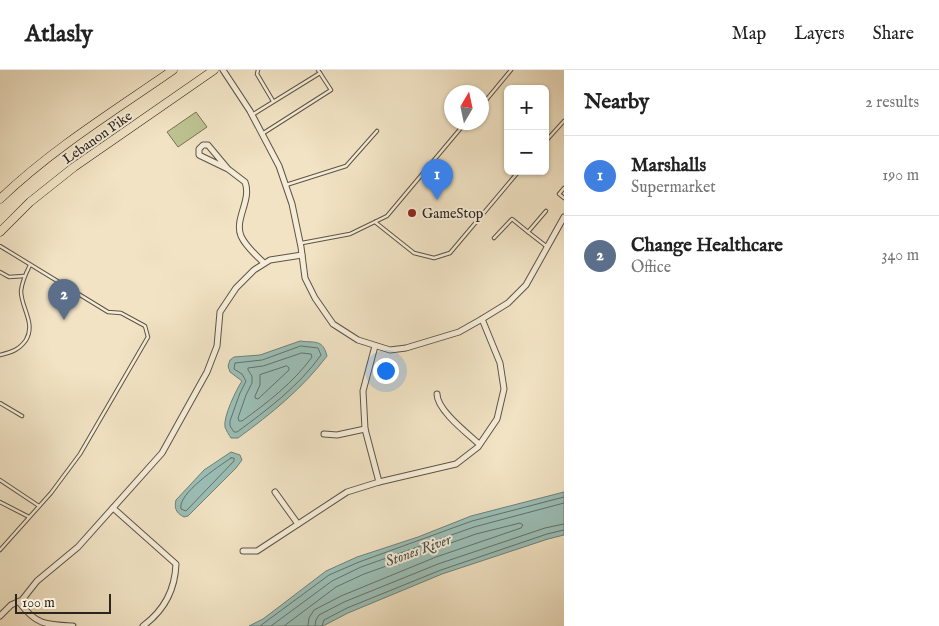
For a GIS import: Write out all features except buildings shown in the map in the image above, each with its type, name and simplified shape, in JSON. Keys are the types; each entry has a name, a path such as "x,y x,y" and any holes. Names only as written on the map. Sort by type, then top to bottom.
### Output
{"main road":[{"name":"Lebanon Pike","path":"0,199 60,149 172,70"},
{"name":"Lebanon Pike","path":"0,232 30,202 74,167 214,70"}],"street":[{"path":"223,70 252,115 279,166 292,204 305,278 315,298 333,324 358,340 390,350 406,348 459,332 482,319 508,303 526,285 564,217"},
{"path":"228,170 208,145 203,145 199,149 201,156 243,180 247,195 239,227 240,234 264,263"},
{"path":"0,616 11,605 20,602 37,581 78,547 157,460 170,441 216,353 221,309 243,281 254,270 270,260 302,255"},
{"path":"243,551 257,551 347,492 379,482 456,464 479,444 497,419 504,389 500,363 482,319"},
{"path":"375,346 363,391 365,429 379,482"},
{"path":"437,394 437,400 442,409 479,444"},
{"path":"324,434 337,435 365,429"},
{"path":"275,492 298,524"},
{"path":"113,508 176,564 172,591 166,603 154,618 143,626"},
{"path":"20,602 30,616 38,621 60,626 73,626"}],"lane":[{"path":"258,70 257,74 273,101"},
{"path":"489,96 511,70"},
{"path":"252,115 319,71 331,90 262,134"},
{"path":"549,138 564,122"},
{"path":"300,244 350,234 387,216 459,130"},
{"path":"286,185 346,166 377,131"},
{"path":"375,222 414,253 434,258 450,253 516,175"},
{"path":"564,188 559,194 564,198"},
{"path":"528,232 546,210"},
{"path":"494,238 512,219 547,247"},
{"path":"0,246 108,312 121,312 145,326 148,337 80,454 51,493 0,550"},
{"path":"0,355 13,352 21,347 30,333 30,326 21,292 24,276 30,265"},
{"path":"0,272 9,277 24,276"},
{"path":"0,403 22,416"},
{"path":"0,480 39,506"},
{"path":"0,502 29,517"}],"green space":[{"path":"196,112 207,127 178,147 167,132"}],"water":[{"path":"300,341 321,344 327,356 308,379 274,410 238,438 231,438 225,427 226,417 233,397 242,381 230,372 228,366 230,360 234,357 260,355"},
{"path":"231,452 240,455 242,460 236,468 188,516 184,517 179,514 175,505 176,500 204,470"},
{"name":"Stones River","path":"564,492 564,535 442,574 348,613 323,626 249,626 263,619 326,571 357,557 418,537 471,516"}],"place":[{"name":"Marshalls","path":"437,200"},
{"name":"GameStop","path":"412,213"},
{"name":"Change Healthcare","path":"64,320"}]}
